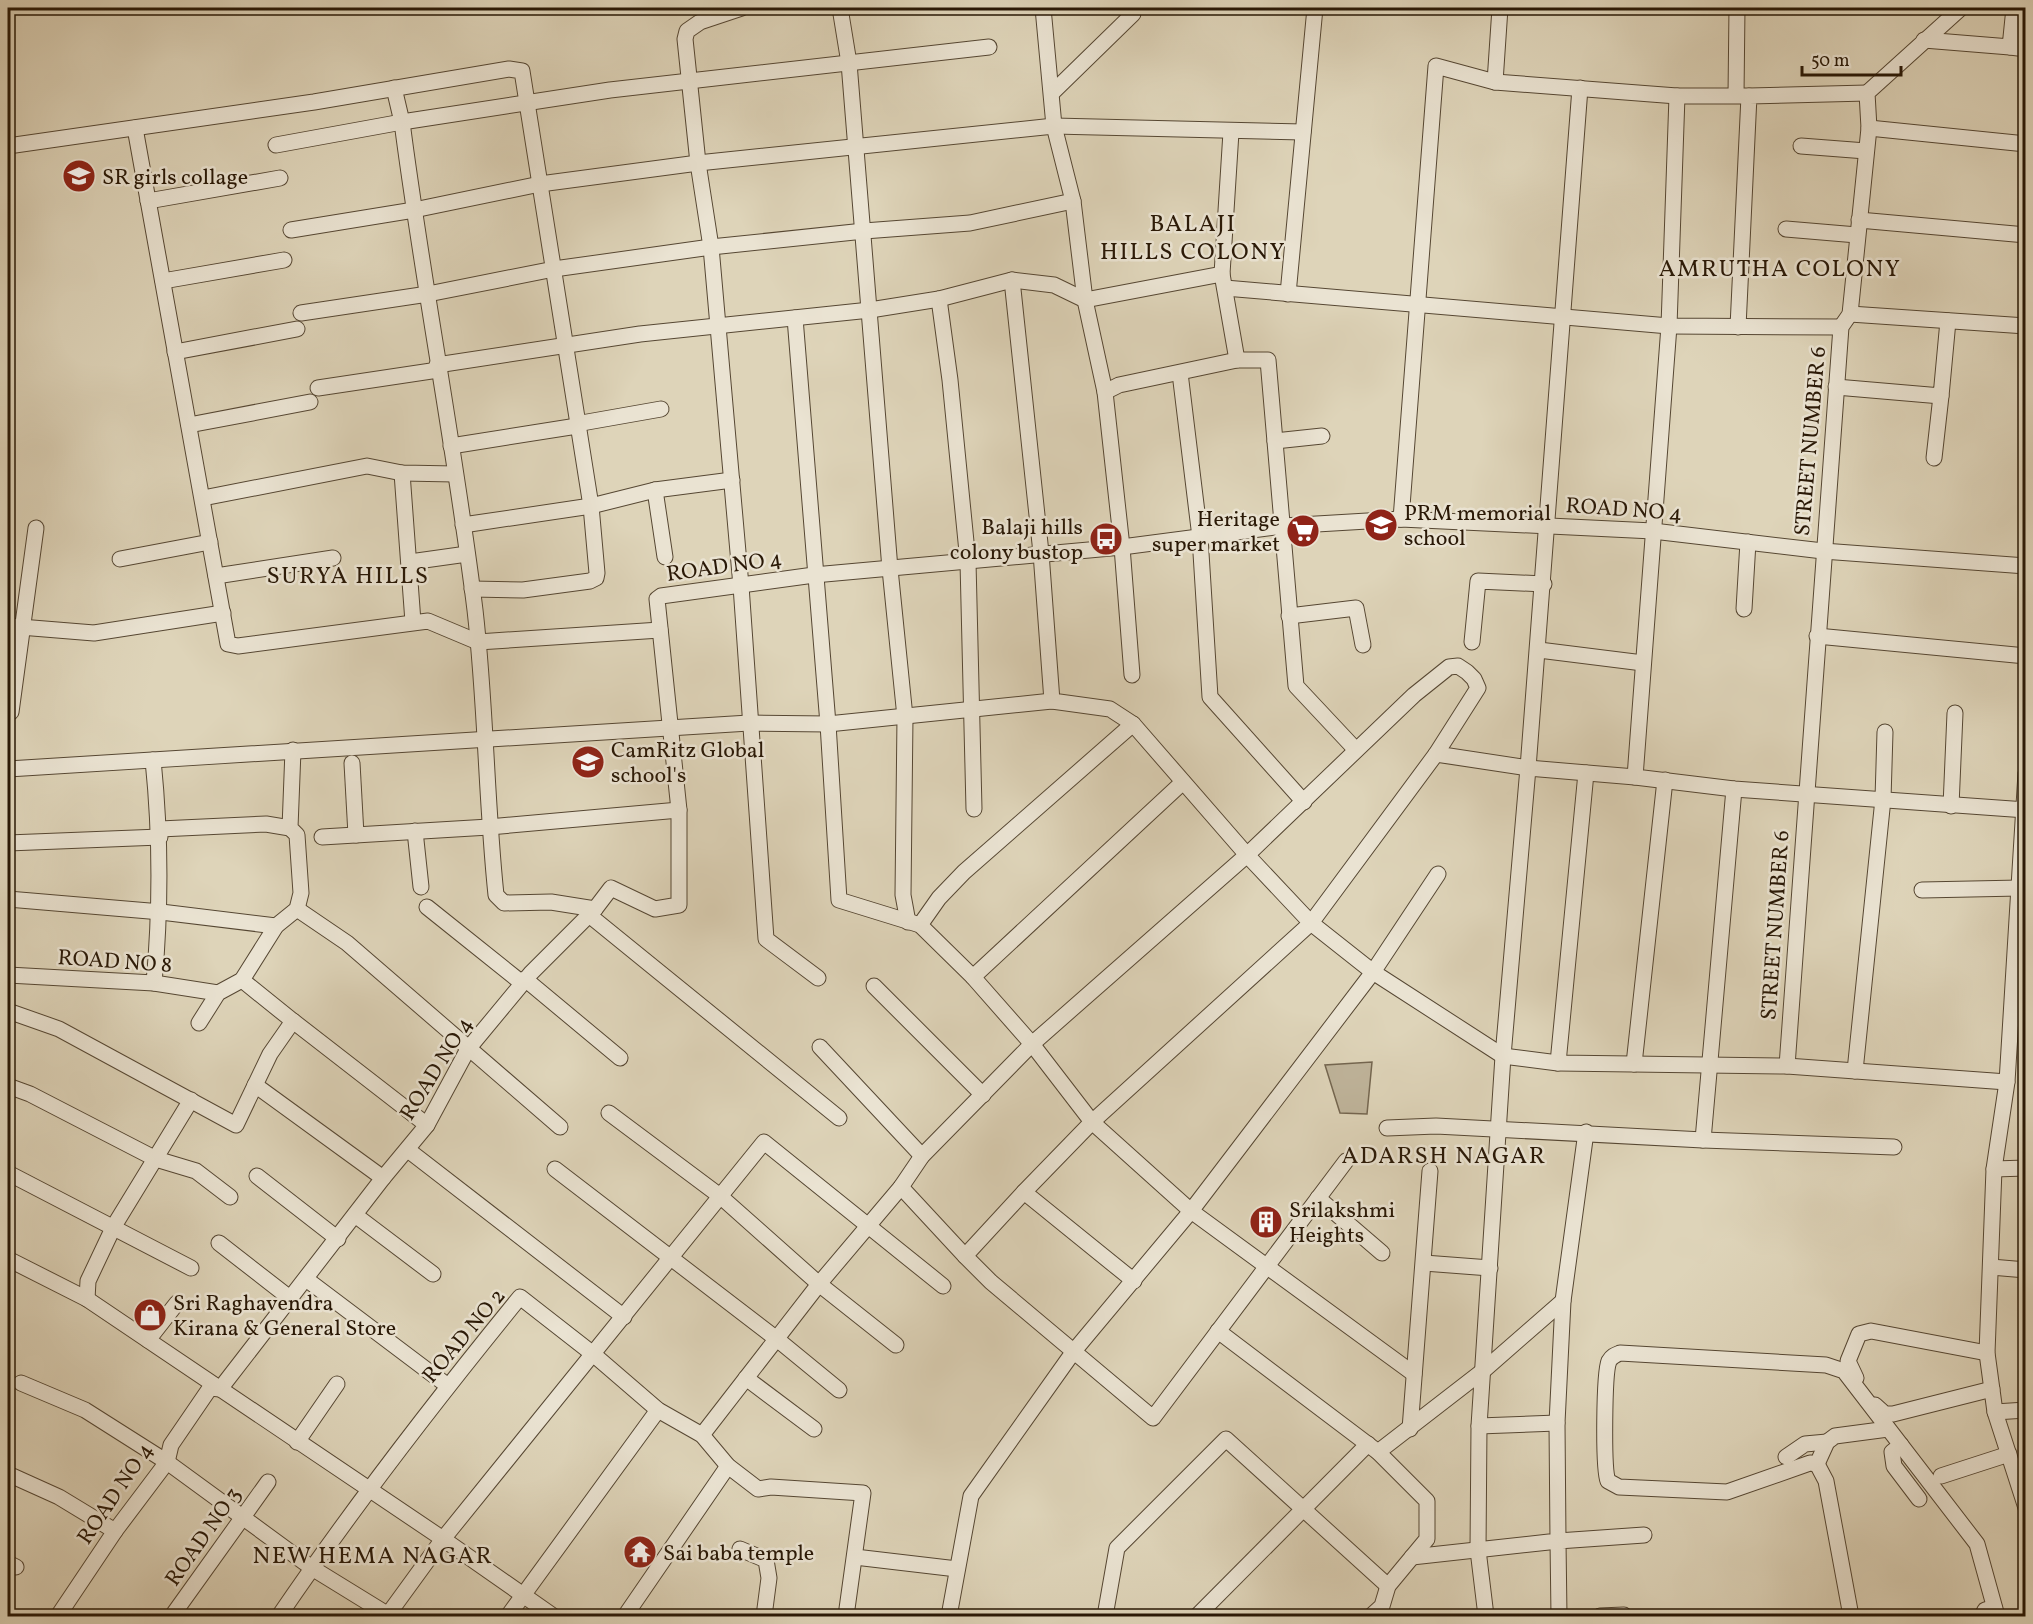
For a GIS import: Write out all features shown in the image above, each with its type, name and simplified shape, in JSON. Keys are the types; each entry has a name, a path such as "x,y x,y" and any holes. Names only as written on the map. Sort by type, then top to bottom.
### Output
{"street":[{"path":"742,8 700,22 687,31 690,83 698,163 711,247 716,325 732,480 766,939 818,978"},
{"path":"840,8 849,63 890,569 905,717 903,895 914,923"},
{"path":"1043,8 1054,126 1073,201 1085,300 1105,392 1122,547 1132,675"},
{"path":"1052,93 1133,14 1124,8"},
{"path":"1288,294 1315,8"},
{"path":"1495,82 1500,8"},
{"path":"1737,8 1742,96 1738,327"},
{"path":"1401,519 1436,66 1495,82 1677,96 1867,93 1961,8"},
{"path":"1924,40 2018,48 2014,8"},
{"path":"276,145 402,122 526,105 610,90 690,83 989,47"},
{"path":"8,146 509,69 522,71 591,506 596,578 523,590 472,589"},
{"path":"394,88 402,122 437,368 472,589 487,740 489,827 496,895 504,903 551,902 592,912 839,1118"},
{"path":"1486,1617 1478,1550 1479,1426 1503,1056 1539,650 1561,316 1580,88"},
{"path":"1841,327 1850,314 1869,128 1867,93"},
{"path":"1635,777 1669,326 1677,96"},
{"path":"291,230 414,210 540,184 698,163 1054,126 1303,132"},
{"path":"135,128 203,498 226,641 232,646 428,621 478,642 660,630"},
{"path":"1869,128 2025,144"},
{"path":"1231,132 1223,281 1237,360"},
{"path":"1801,146 1866,152"},
{"path":"148,201 280,178"},
{"path":"301,313 428,294 554,268 711,247 864,231 970,223 1073,201"},
{"path":"1786,229 1858,228 2025,235"},
{"path":"163,281 284,260"},
{"path":"318,388 716,325 870,310 939,299 1012,280 1054,285 1085,300"},
{"path":"1012,280 1041,553 1052,701"},
{"name":"STREET NUMBER 6","path":"1085,300 1223,281 1288,294 1669,326 1841,327 1787,1066"},
{"path":"939,299 950,380 968,562 974,809"},
{"path":"1850,314 2025,326"},
{"path":"795,318 814,576 828,724 839,900 914,923 973,977 1032,1044 1092,1122 1191,1211 1414,1374"},
{"path":"1934,458 1948,321"},
{"path":"175,352 297,329"},
{"path":"1105,392 1119,385 1237,360 1268,360 1296,686 1356,750"},
{"path":"1180,373 1200,537 1210,697 1304,802"},
{"path":"1836,387 1941,396"},
{"path":"189,425 310,402"},
{"path":"451,446 661,409"},
{"path":"1275,441 1322,436"},
{"path":"203,498 367,466 402,473 455,474"},
{"path":"402,473 413,622"},
{"path":"463,525 591,506 655,490 732,480"},
{"path":"655,490 665,557"},
{"name":"ROAD NO 4","path":"58,1617 115,1531 167,1462 171,1445 210,1388 220,1389 383,1178 408,1150 427,1125 468,1049 524,981 592,912 610,888 655,909 679,905 680,810 657,600 661,596 814,576 1122,547 1282,526 1401,519 1653,531 1823,551 2025,566"},
{"path":"11,712 14,627 36,528"},
{"path":"120,559 210,542"},
{"path":"1744,609 1748,542"},
{"path":"410,562 467,554"},
{"path":"216,576 333,558"},
{"path":"1472,642 1478,580 1544,584"},
{"path":"1289,616 1356,608 1364,645"},
{"path":"14,627 94,633 223,613"},
{"path":"1817,636 2025,656"},
{"path":"1539,650 1643,663"},
{"path":"702,1435 778,1340 819,1284 901,1187 922,1156 1032,1044 1247,855 1356,750 1449,667 1458,666 1474,679 1478,688 1436,754 1311,923 1092,1122 965,1256"},
{"path":"8,770 293,750 750,723 828,724 1052,701 1110,709 1133,724 1247,855 1311,923 1373,972 1503,1056 1558,1063 1787,1066 2007,1082"},
{"path":"1951,806 1955,713"},
{"path":"914,923 964,872 1133,724"},
{"path":"1855,1071 1882,799 1885,732"},
{"path":"290,828 293,750"},
{"path":"1436,754 1528,768 1665,780 1734,789 2024,810"},
{"path":"153,760 160,833 161,912 154,983"},
{"path":"352,763 356,835"},
{"path":"1558,1063 1586,773"},
{"path":"2025,773 2007,1082 1994,1169 1987,1353 1995,1412 2023,1487 2025,1509"},
{"path":"1634,1064 1665,780"},
{"path":"973,977 1183,782"},
{"path":"1703,1140 1734,789"},
{"path":"322,837 489,827 680,810"},
{"path":"8,843 266,824 290,828 297,835 301,893 297,909 276,926 242,980 218,993 199,1023"},
{"path":"415,831 421,887"},
{"path":"949,1617 971,1496 1074,1351 1191,1211 1373,972 1438,874"},
{"path":"1922,890 2020,888"},
{"path":"8,899 161,912 276,926"},
{"path":"428,908 620,1058"},
{"path":"297,909 347,943 560,1127"},
{"name":"ROAD NO 8","path":"8,975 154,983 218,993"},
{"path":"242,980 427,1125"},
{"path":"874,986 983,1095"},
{"path":"8,1011 59,1029 236,1125 270,1054 293,1021"},
{"path":"820,1047 922,1156"},
{"path":"2009,1050 2025,1051"},
{"path":"255,1085 383,1178"},
{"path":"8,1086 30,1094 156,1159 196,1171 230,1197"},
{"path":"87,1299 88,1281 114,1226 191,1100"},
{"path":"609,1113 720,1196 819,1284 896,1345"},
{"path":"1387,1128 1436,1126 1894,1147"},
{"path":"1559,1617 1557,1423 1563,1301 1586,1132"},
{"path":"21,1383 85,1410 167,1462 312,1568 388,1616 443,1539 764,1142 943,1286"},
{"path":"408,1150 624,1317"},
{"path":"901,1187 991,1282 1153,1418 1346,1161"},
{"path":"1994,1169 2025,1168"},
{"path":"555,1169 672,1257 839,1390"},
{"path":"1410,1429 1430,1172"},
{"path":"8,1173 191,1268"},
{"path":"256,1176 338,1239"},
{"path":"1024,1192 1134,1281"},
{"path":"1318,1197 1382,1253"},
{"path":"355,1215 433,1275"},
{"path":"219,1243 291,1299"},
{"path":"8,1259 87,1299 443,1539 553,1617"},
{"path":"1424,1263 1490,1268"},
{"path":"1991,1267 2025,1270"},
{"path":"306,1279 448,1386"},
{"name":"ROAD NO 2","path":"279,1617 312,1568 448,1386 520,1297 593,1354 658,1410 702,1435 728,1466 758,1489 771,1487 863,1493 855,1557"},
{"path":"1197,1617 1304,1509 1373,1448 1410,1429 1484,1370 1563,1301"},
{"path":"148,1340 177,1303"},
{"path":"1218,1331 1373,1448 1427,1501 1426,1539 1388,1586 1382,1606 1371,1617"},
{"path":"1987,1353 1871,1331 1859,1334 1848,1361 1851,1370 1876,1407 1885,1414 1992,1389"},
{"path":"1851,1617 1826,1481 1822,1469 1817,1464 1810,1463 1727,1492 1613,1485 1606,1475 1605,1464 1608,1363 1612,1356 1620,1353 1836,1367 1849,1375 1977,1544 1991,1614"},
{"path":"746,1378 814,1429"},
{"path":"297,1442 337,1384"},
{"path":"508,1617 658,1410"},
{"path":"1995,1412 2025,1410"},
{"path":"1479,1426 1557,1423"},
{"path":"1817,1464 1827,1443 1835,1436 1888,1429"},
{"path":"1105,1617 1116,1548 1226,1439 1388,1586"},
{"path":"1786,1456 1805,1444 1827,1443"},
{"path":"1901,1445 1892,1452 1893,1461 1918,1499"},
{"path":"1941,1476 2009,1454"},
{"path":"625,1617 728,1466"},
{"path":"8,1474 59,1497 115,1531"},
{"name":"ROAD NO 3","path":"172,1617 268,1482"},
{"path":"1412,1557 1558,1541 1644,1535"},
{"path":"740,1549 766,1560 769,1578 768,1616"},
{"path":"846,1617 855,1557 957,1569"},
{"path":"1600,1617 1624,1615"}],"shaded area":[{"path":"1372,1062 1367,1114 1340,1113 1325,1065"}],"place":[{"name":"SR girls collage","path":"79,176"},
{"name":"PRM memorial school","path":"1381,525"},
{"name":"Heritage super market","path":"1303,531"},
{"name":"Balaji hills colony bustop","path":"1106,539"},
{"name":"CamRitz Global school's","path":"588,762"},
{"name":"Srilakshmi Heights","path":"1266,1222"},
{"name":"Sri Raghavendra Kirana & General Store","path":"150,1315"},
{"name":"Sai baba temple","path":"640,1552"}],"district":[{"name":"BALAJI HILLS COLONY","path":"1193,237"},
{"name":"AMRUTHA COLONY","path":"1780,268"},
{"name":"SURYA HILLS","path":"348,575"},
{"name":"ADARSH NAGAR","path":"1444,1155"},
{"name":"NEW HEMA NAGAR","path":"373,1555"}]}
